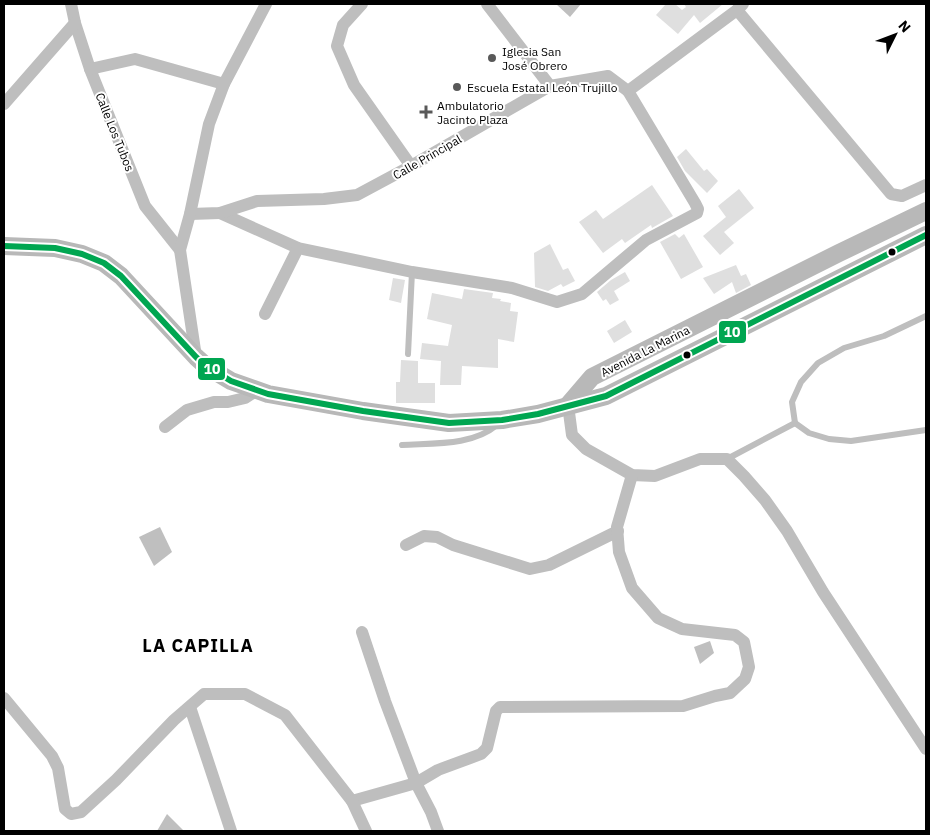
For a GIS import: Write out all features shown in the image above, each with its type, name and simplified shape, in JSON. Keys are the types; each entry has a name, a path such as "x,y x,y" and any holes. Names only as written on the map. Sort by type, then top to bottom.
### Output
{"main road":[{"name":"Avenida La Marina","path":"568,406 592,377 926,211"},
{"name":"Avenida La Marina","path":"568,406 606,396 926,235"},
{"path":"4,246 56,248 82,254 104,263 121,276 196,358 206,366 232,381 268,394 363,411 449,423 502,420 538,414 568,406"}],"street":[{"name":"Calle Los Tubos","path":"71,4 90,69 145,206 180,250"},
{"path":"196,358 180,250 190,214 209,124 224,84 266,4"},
{"path":"362,4 343,25 337,46 354,85 410,166"},
{"path":"487,4 550,86"},
{"path":"220,213 298,248 412,272 512,288 558,302 582,294 646,240 697,212 698,209 695,203 628,91 740,7 891,194 902,196 926,185"},
{"path":"4,104 75,23"},
{"path":"90,69 135,59 224,84"},
{"name":"Calle Principal","path":"190,214 220,213 257,200 324,200 357,195 550,86 608,76 628,91"},
{"path":"265,314 298,248"},
{"path":"165,427 187,410 214,402 228,402 245,398 257,390"},
{"path":"568,406 572,435 586,449 632,475 655,476 700,459 727,460 744,476 765,500 787,531 823,592 926,749"},
{"path":"352,801 416,783 438,770 481,754 487,748 496,711 500,707 683,706 730,692 745,679 749,667 744,642 735,634 682,629 658,618 632,588 619,552 618,527 632,475"},
{"path":"406,545 424,536 437,537 453,545 530,569 549,566 618,531"},
{"path":"362,632 385,701 416,783 431,812 438,831"},
{"path":"4,698 52,756 58,768 65,809 72,814 82,812 174,720 204,694 245,694 284,715 352,801 366,831"},
{"path":"190,707 231,831"}],"lane":[{"path":"408,354 412,272"},
{"path":"794,423 792,402 801,382 818,363 844,348 884,336 926,316"},
{"path":"402,445 461,441 489,431 502,420"},
{"path":"794,423 809,433 829,439 851,440 926,430"},
{"path":"727,460 794,423"}],"shaded area":[{"path":"556,4 581,4 570,17"},
{"path":"160,527 172,552 154,566 139,537"},
{"path":"710,641 714,653 700,664 694,647"},
{"path":"167,814 184,831 157,831"}],"building":[{"path":"666,4 675,4 682,10 686,7 684,4 723,4 700,23 694,15 678,34 656,15"},
{"path":"686,149 704,171 707,169 718,181 707,193 685,171 677,157"},
{"path":"652,185 673,216 652,228 651,225 625,243 622,239 603,253 579,222 596,210 603,219"},
{"path":"739,189 754,208 724,232 734,243 720,255 703,236 726,217 718,206"},
{"path":"675,234 679,238 684,234 703,267 681,279 660,242"},
{"path":"550,244 563,270 568,268 575,281 563,287 561,284 548,291 535,287 534,253"},
{"path":"736,265 741,276 746,274 751,285 736,293 732,282 714,294 703,278"},
{"path":"625,272 630,281 614,291 619,300 610,305 606,299 603,301 597,292 611,280"},
{"path":"393,278 405,280 401,303 389,300"},
{"path":"464,289 493,293 492,298 511,303 510,311 518,312 514,342 498,339 498,368 462,366 461,385 440,385 441,361 420,359 422,343 448,346 452,325 427,319 432,293 462,299"},
{"path":"625,320 632,332 614,343 607,331"},
{"path":"401,360 418,361 418,383 435,383 435,403 396,403 396,382 400,382"}],"transit line":[{"name":"10","path":"4,246 55,248 82,254 104,263 121,276 196,357 206,366 231,381 268,394 363,411 449,423 502,420 538,414 606,396 926,235"}],"place":[{"name":"Iglesia San José Obrero","path":"492,58"},
{"name":"Escuela Estatal León Trujillo","path":"457,87"},
{"name":"Ambulatorio Jacinto Plaza","path":"426,112"}],"district":[{"name":"LA CAPILLA","path":"198,645"}]}
